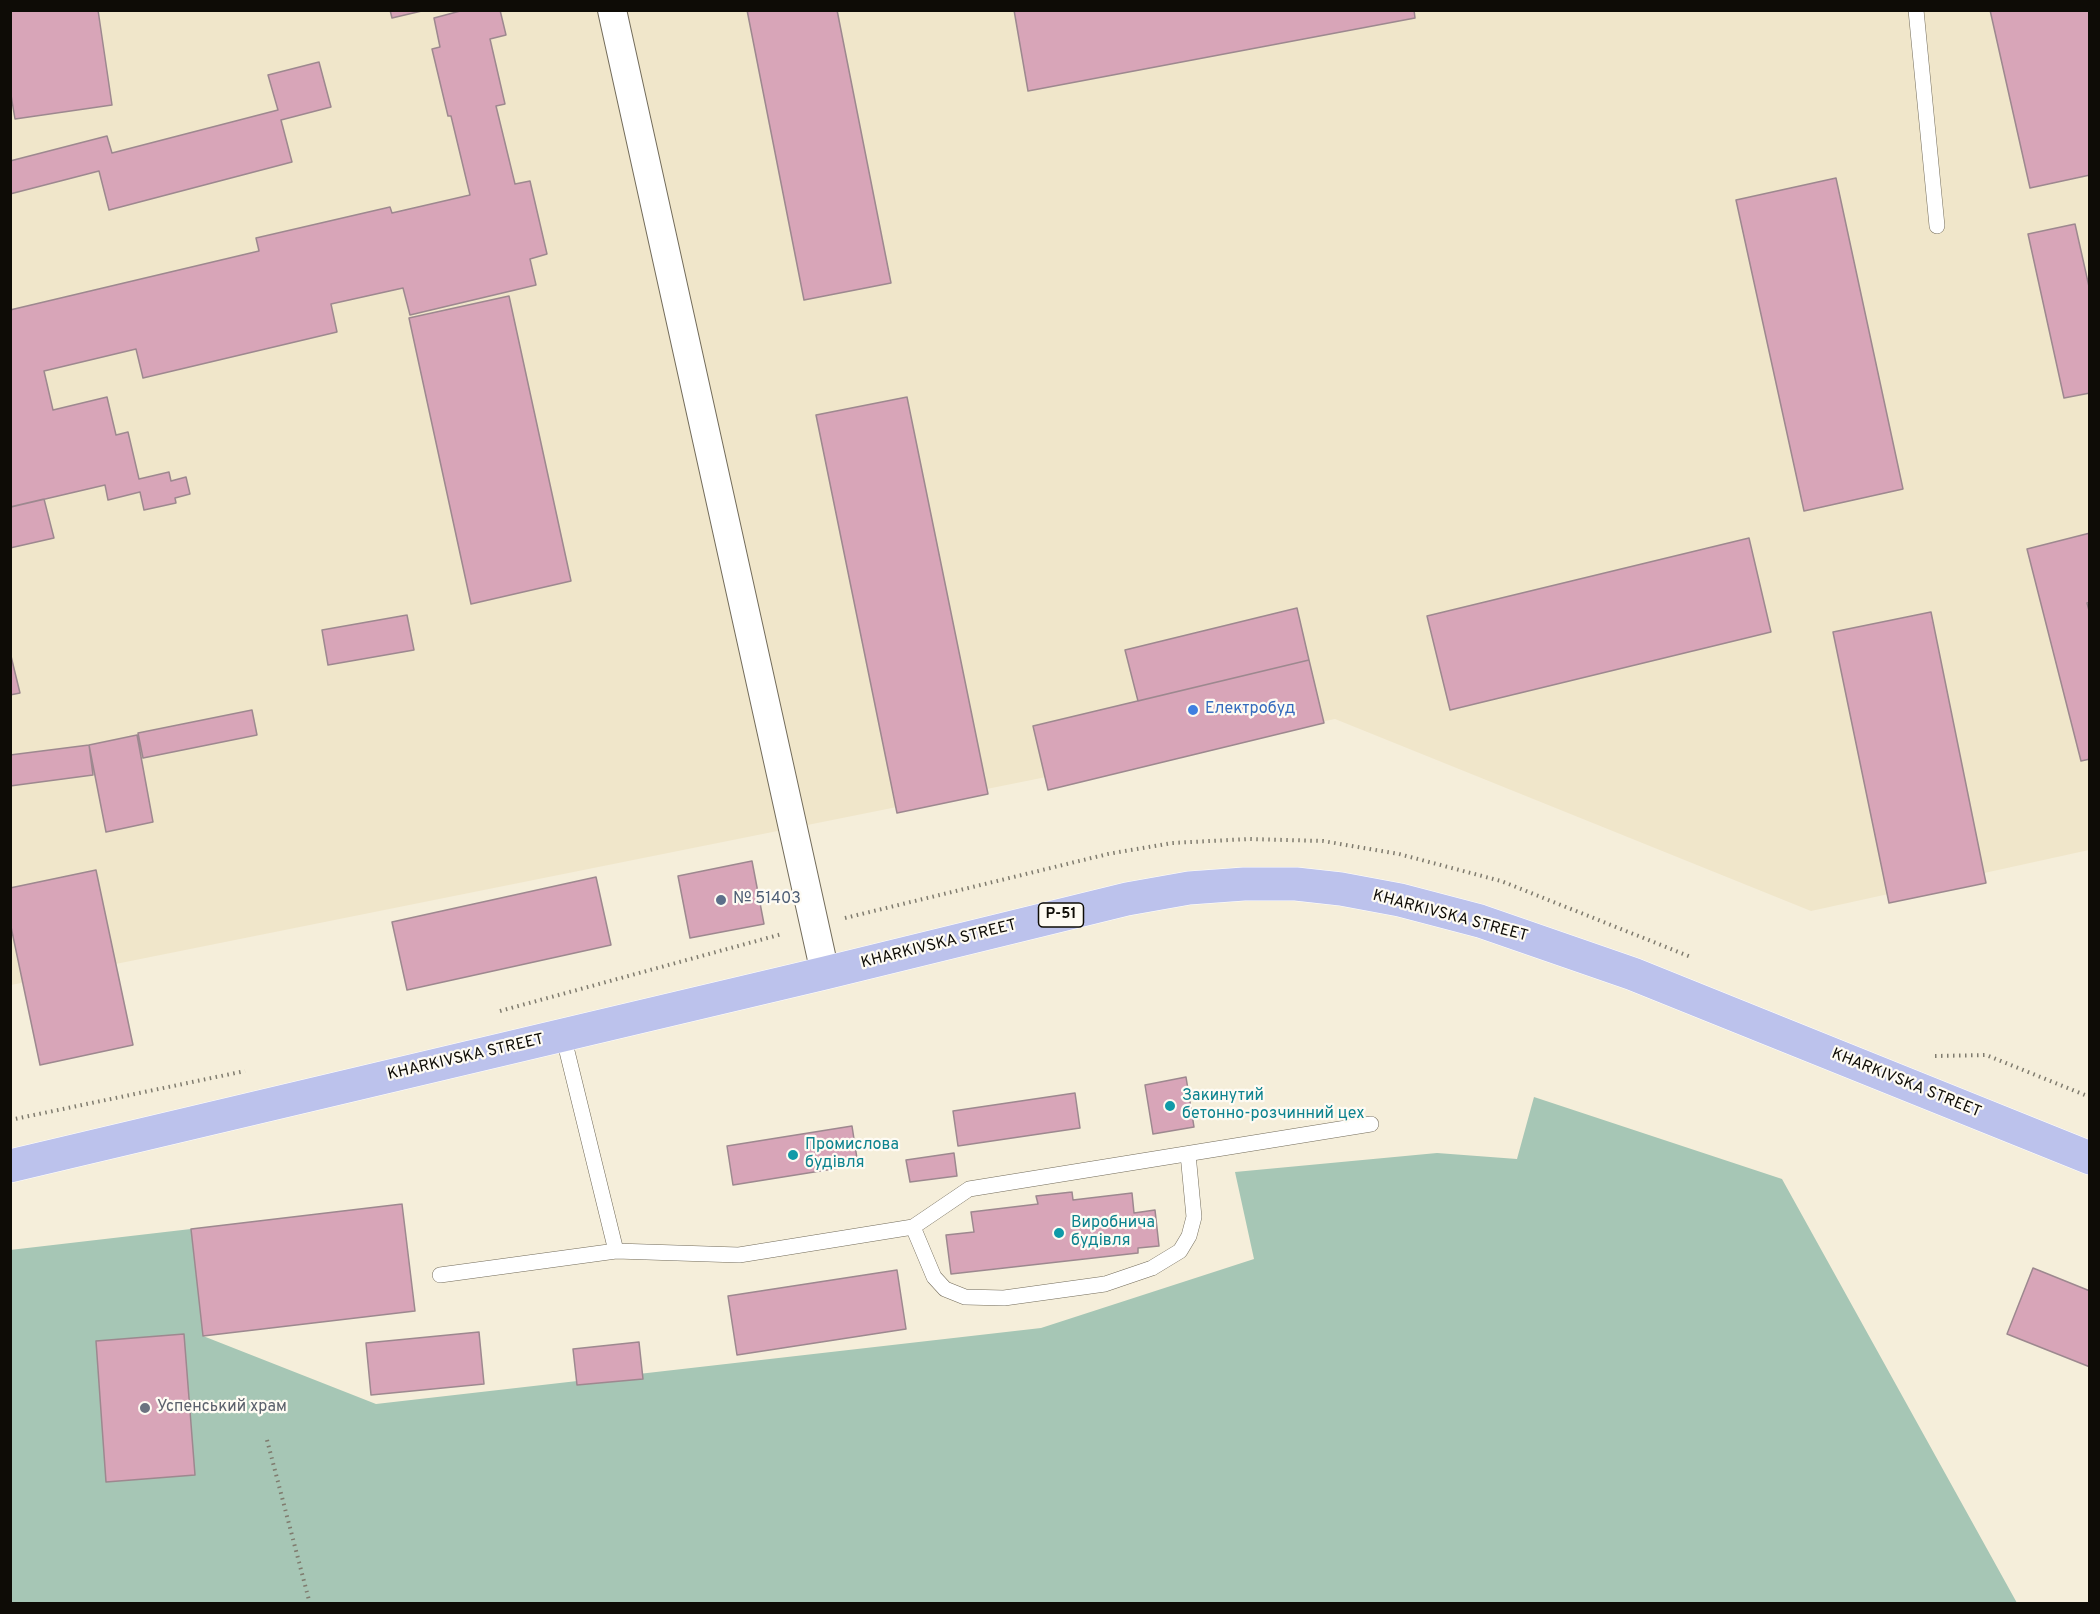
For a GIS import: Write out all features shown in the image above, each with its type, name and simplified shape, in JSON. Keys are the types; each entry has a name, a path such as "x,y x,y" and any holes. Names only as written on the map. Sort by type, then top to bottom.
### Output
{"main road":[{"name":"KHARKIVSKA STREET","path":"10,1166 825,973 1127,898 1189,888 1244,884 1296,884 1341,889 1400,900 1480,921 1634,974 2090,1158"}],"street":[{"path":"612,10 825,973"}],"lane":[{"path":"1916,10 1937,226"},
{"path":"563,1035 616,1251"},
{"path":"440,1275 616,1251 739,1255 913,1227 969,1189 1371,1124"},
{"path":"913,1227 934,1276 945,1289 965,1297 1004,1298 1105,1284 1152,1268 1180,1251 1189,1236 1194,1217 1188,1154"}],"path":[{"path":"499,1011 815,925 1108,854 1172,843 1249,839 1323,841 1399,854 1501,881 1701,961"},
{"path":"1932,1056 1986,1055 2090,1098"},
{"path":"10,1120 257,1069"},
{"path":"267,1440 310,1604"}],"shaded area":[{"path":"11,11 2089,11 2089,850 1811,911 1335,719 11,985"}],"green space":[{"path":"1534,1097 1782,1179 2017,1603 11,1603 10,1250 191,1229 203,1336 376,1404 1041,1328 1254,1259 1235,1172 1437,1153 1517,1159"}],"building":[{"path":"10,10 98,10 112,105 15,119 10,89"},
{"path":"390,10 426,10 392,18"},
{"path":"464,10 500,10 506,35 490,39 505,104 496,106 515,184 530,181 547,254 530,259 536,285 410,315 403,288 331,304 337,332 143,378 136,349 44,371 53,410 107,397 116,435 128,432 139,479 169,472 171,481 186,477 190,494 175,498 176,503 144,510 140,492 108,500 105,485 11,507 10,310 259,251 256,238 390,207 392,213 470,195 432,49 440,47 434,18"},
{"path":"747,10 837,10 891,283 804,300"},
{"path":"1014,10 1414,10 1415,18 1028,91"},
{"path":"1990,10 2090,10 2090,175 2030,188"},
{"path":"319,62 331,107 281,120 292,162 109,210 99,171 10,194 10,161 107,136 112,153 278,110 268,75"},
{"path":"1836,178 1903,489 1804,511 1736,200"},
{"path":"2075,224 2090,291 2090,393 2064,398 2028,234"},
{"path":"509,296 571,581 471,604 409,318"},
{"path":"907,397 988,794 897,813 816,415"},
{"path":"44,499 54,538 10,548 10,507"},
{"path":"2090,533 2090,602 2087,603 2090,614 2090,759 2081,761 2027,549"},
{"path":"1749,538 1771,632 1450,710 1427,616"},
{"path":"1297,608 1309,660 1138,701 1125,650"},
{"path":"1931,612 1986,883 1889,903 1833,632"},
{"path":"407,615 414,650 328,665 322,630"},
{"path":"10,652 20,693 10,695"},
{"path":"1309,660 1324,723 1048,790 1033,726"},
{"path":"252,710 257,735 143,758 138,733"},
{"path":"137,735 153,822 106,832 89,745"},
{"path":"89,745 93,775 10,786 10,755"},
{"name":"№ 51403","path":"752,861 764,924 690,938 678,876"},
{"path":"96,870 133,1045 40,1065 10,922 10,888"},
{"path":"596,877 611,945 407,990 392,922"},
{"name":"Закинутий бетонно-розчинний цех","path":"1186,1077 1194,1127 1153,1134 1145,1085"},
{"path":"1075,1093 1080,1128 958,1146 953,1111"},
{"name":"Промислова будівля","path":"852,1126 858,1165 733,1185 727,1146"},
{"path":"954,1153 957,1176 910,1182 906,1160"},
{"name":"Виробнича будівля","path":"1072,1192 1073,1200 1132,1193 1134,1213 1155,1210 1159,1246 1138,1248 1138,1253 951,1274 946,1235 974,1232 971,1212 1038,1204 1036,1196"},
{"path":"402,1204 415,1311 203,1336 191,1229"},
{"path":"2033,1268 2090,1291 2090,1367 2007,1334"},
{"path":"897,1270 906,1329 737,1355 728,1296"},
{"path":"479,1332 484,1384 371,1395 366,1343"},
{"name":"Успенський храм","path":"184,1334 195,1475 106,1482 96,1341"},
{"path":"639,1342 643,1379 577,1385 573,1349"}],"place":[{"name":"Електробуд","path":"1193,710"},
{"name":"№ 51403","path":"721,900"},
{"name":"Закинутий бетонно-розчинний цех","path":"1170,1106"},
{"name":"Промислова будівля","path":"793,1155"},
{"name":"Виробнича будівля","path":"1059,1233"},
{"name":"Успенський храм","path":"145,1408"}]}
